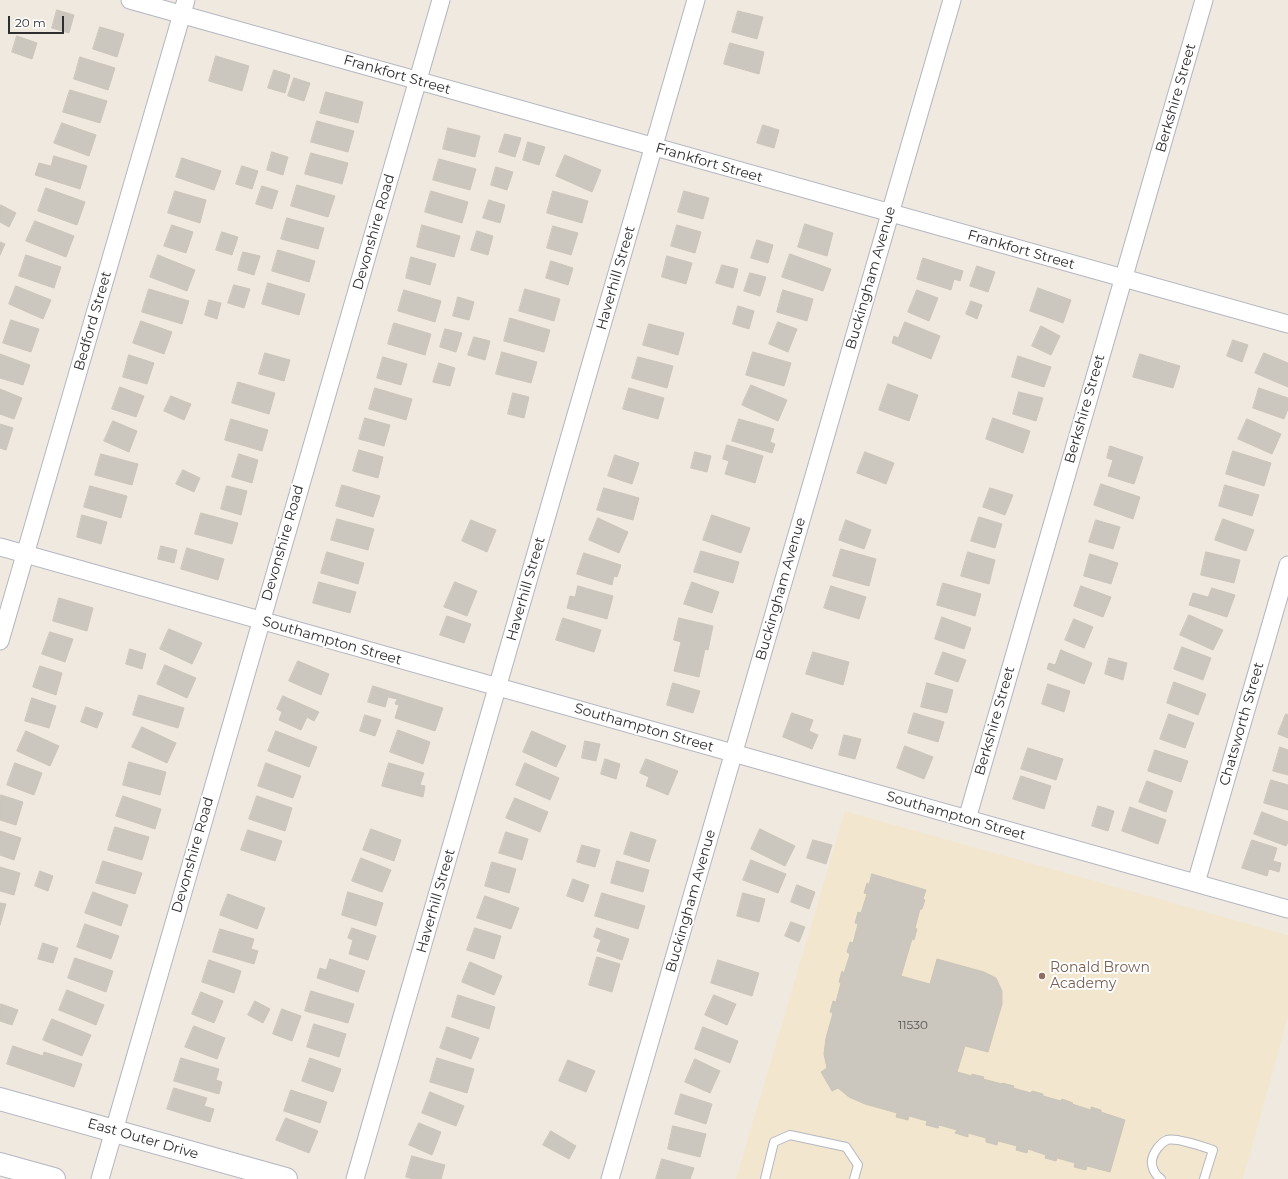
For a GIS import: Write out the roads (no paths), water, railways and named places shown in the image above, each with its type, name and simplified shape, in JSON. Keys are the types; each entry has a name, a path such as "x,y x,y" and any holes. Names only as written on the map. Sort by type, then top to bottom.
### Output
{"street":[{"name":"Frankfort Street","path":"130,0 184,7 418,81 1288,324"},
{"name":"Devonshire Road","path":"100,1179 441,0"},
{"name":"Haverhill Street","path":"355,1179 696,0"},
{"name":"Buckingham Avenue","path":"610,1179 952,0"},
{"name":"Berkshire Street","path":"967,819 1204,0"},
{"name":"Bedford Street","path":"0,641 184,7"},
{"name":"Southampton Street","path":"0,547 1288,909"},
{"name":"Chatsworth Street","path":"1196,883 1288,565"},
{"name":"East Outer Drive","path":"0,1099 286,1179"},
{"path":"0,1164 54,1179"}],"lane":[{"path":"765,1179 774,1142 790,1135 846,1147 858,1165 854,1179"},
{"path":"1161,1179 1153,1170 1152,1162 1154,1154 1159,1146 1167,1140 1178,1140 1213,1150 1204,1179"}],"place":[{"name":"Ronald Brown Academy","path":"1042,976"}]}
